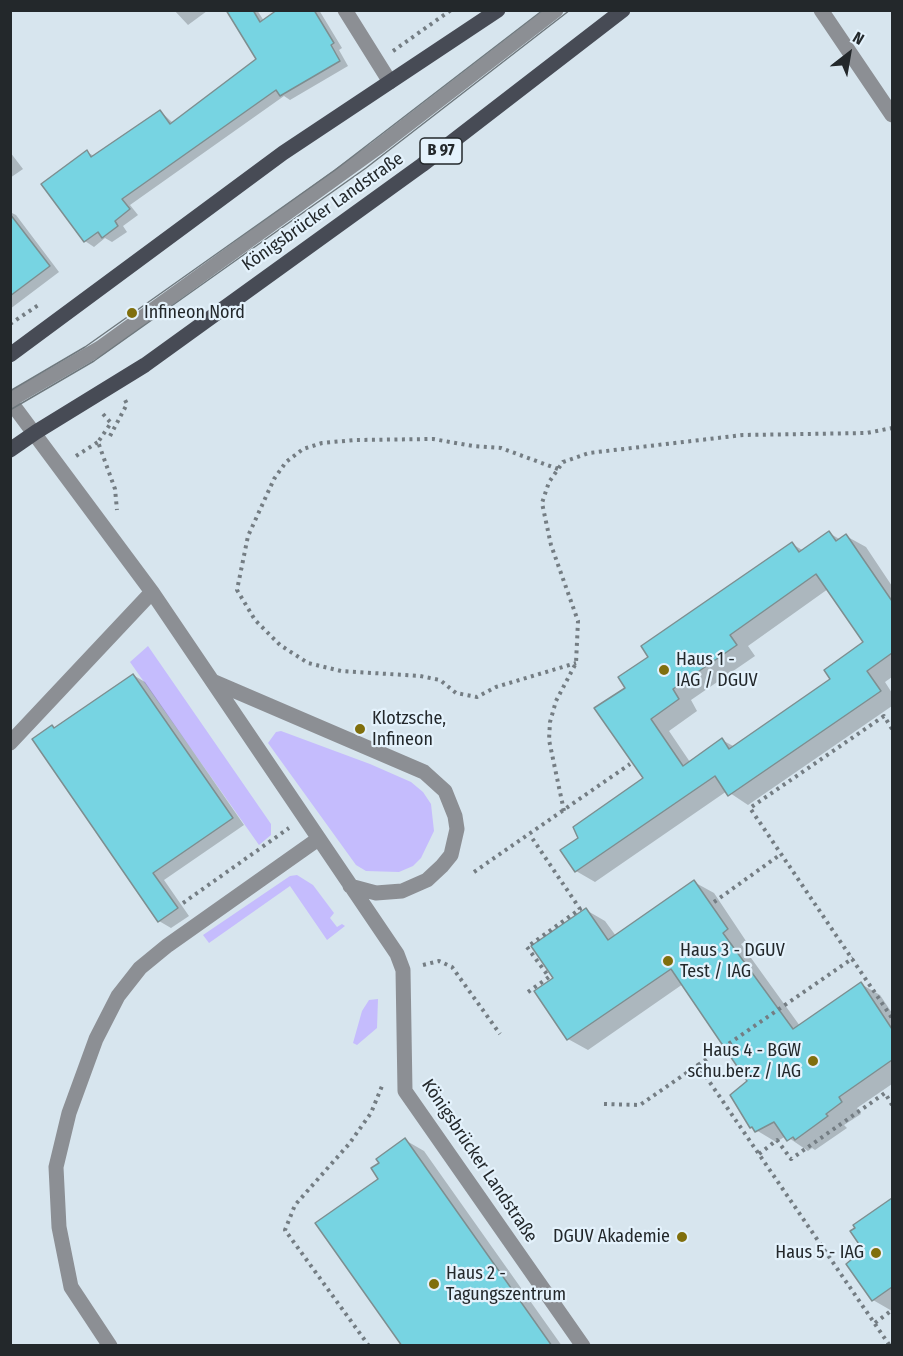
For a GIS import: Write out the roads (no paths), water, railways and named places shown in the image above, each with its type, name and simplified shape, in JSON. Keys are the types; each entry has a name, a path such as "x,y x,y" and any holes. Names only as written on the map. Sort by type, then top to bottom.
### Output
{"main road":[{"path":"10,355 283,153 498,10"},
{"name":"Königsbrücker Landstraße","path":"36,432 145,365 422,165 623,10"},
{"name":"B 97","path":"10,450 36,432"}],"street":[{"path":"345,10 390,82"},
{"path":"10,400 100,348 384,143 556,10"},
{"path":"821,10 892,115"},
{"name":"Königsbrücker Landstraße","path":"10,400 36,432 152,592 392,945 403,970 405,1091 583,1346"},
{"path":"10,743 152,592"},
{"path":"212,681 424,772 445,791 455,816 457,829 451,855 442,866 427,880 402,891 376,893 350,886"},
{"path":"110,1346 71,1287 59,1227 56,1167 69,1113 96,1040 118,996 140,969 168,945 318,839"}],"tram line":[{"path":"10,391 85,347 335,170 543,10"},
{"path":"10,410 94,361 366,168 570,10"}],"place":[{"name":"Infineon Nord","path":"132,313"},
{"name":"Haus 1 - IAG / DGUV","path":"664,670"},
{"name":"Klotzsche, Infineon","path":"360,729"},
{"name":"Haus 3 - DGUV Test / IAG","path":"668,961"},
{"name":"Haus 4 - BGW schu.ber.z / IAG","path":"813,1061"},
{"name":"DGUV Akademie","path":"682,1237"},
{"name":"Haus 5 - IAG","path":"876,1253"},
{"name":"Haus 2 - Tagungszentrum","path":"434,1284"}]}
